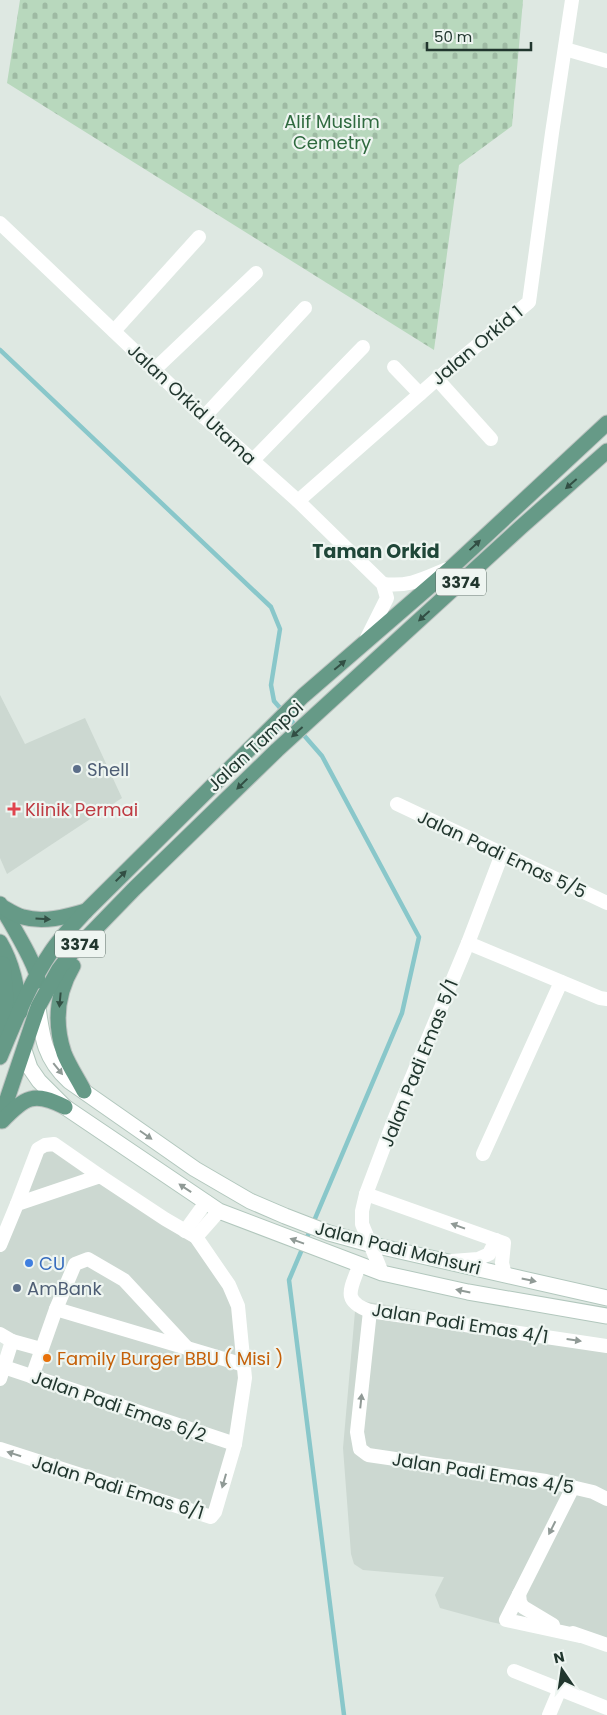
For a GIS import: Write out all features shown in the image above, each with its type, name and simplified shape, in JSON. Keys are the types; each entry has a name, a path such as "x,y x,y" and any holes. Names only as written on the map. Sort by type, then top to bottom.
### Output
{"main road":[{"name":"Jalan Tampoi","path":"0,1056 38,974 58,941 86,911 303,696 451,568 607,423"},
{"name":"Jalan Tampoi","path":"0,1121 38,1007 68,956 277,750 607,451"},
{"path":"84,1091 64,1053 59,1024 60,992 65,979 81,956 118,917 134,889"},
{"path":"1,905 23,917 38,919 64,918 86,911"},
{"path":"1,905 38,974 38,1007"},
{"path":"0,942 9,957 12,967 20,1010 24,1050"},
{"path":"0,954 4,968 6,998 0,1056"},
{"name":"Jalan Padi Mahsuri","path":"38,1007 45,1046 49,1058 58,1071 195,1168 250,1201 329,1233 369,1244 607,1298"},
{"name":"Jalan Padi Mahsuri","path":"24,1050 30,1068 39,1081 65,1107 219,1211 359,1266 382,1273 468,1292 607,1316"},
{"path":"0,1121 24,1100 32,1098 50,1099 65,1107"}],"street":[{"name":"Jalan Orkid 1","path":"298,501 437,379 529,302 572,0"},
{"path":"564,49 607,61"},
{"name":"Jalan Orkid Utama","path":"0,223 154,370 298,501 384,584"},
{"path":"114,331 200,237"},
{"path":"154,370 256,273"},
{"path":"204,417 305,308"},
{"path":"253,460 363,348"},
{"path":"394,367 420,394"},
{"path":"437,379 491,439"},
{"path":"363,645 387,598 384,584 399,586 414,583 451,568"},
{"name":"Jalan Padi Emas 5/5","path":"397,804 607,903"},
{"name":"Jalan Padi Emas 5/1","path":"382,1273 362,1224 362,1212 366,1194 502,854"},
{"path":"468,943 607,1000"},
{"path":"483,1154 561,982"},
{"name":"Jalan Padi Emas 6/1","path":"0,1245 38,1149 45,1145 54,1144 191,1234 229,1285 238,1306 245,1378 235,1444 215,1512 211,1517 0,1449"},
{"path":"17,1204 100,1176"},
{"path":"366,1194 500,1241"},
{"path":"191,1234 206,1202"},
{"path":"191,1234 219,1211"},
{"path":"444,1261 478,1259 489,1254 500,1241"},
{"path":"500,1241 502,1263 506,1275"},
{"path":"32,1377 56,1309 75,1264 88,1259 124,1280 188,1349"},
{"name":"Jalan Padi Emas 4/1","path":"359,1266 350,1291 352,1300 358,1307 370,1311 607,1346"},
{"path":"56,1309 244,1365"},
{"name":"Jalan Padi Emas 4/5","path":"370,1311 358,1432 360,1449 368,1455 546,1481 593,1492 607,1499"},
{"path":"2,1373 6,1337 41,1349"},
{"name":"Jalan Padi Emas 6/2","path":"2,1373 32,1377 235,1444"},
{"path":"573,1487 506,1620 580,1636"},
{"path":"519,1594 520,1602 530,1612 546,1622 607,1645"},
{"path":"514,1671 607,1708"},
{"path":"549,1715 560,1689"}],"shaded area":[{"path":"0,695 25,744 85,718 122,798 7,874 0,858"},
{"path":"40,1142 183,1224 234,1283 250,1377 219,1514 0,1455 0,1362 6,1344 0,1340 0,1229"},
{"path":"356,1300 607,1341 607,1650 576,1640 491,1622 440,1608 435,1595 444,1577 363,1570 354,1564 351,1554 343,1448"}],"green space":[{"name":"Alif Muslim Cemetry","path":"20,0 523,0 512,126 459,165 434,350 7,83"}],"waterway":[{"path":"0,350 271,607 280,629 271,685 274,701 322,756 419,937 402,1013 289,1280 344,1715"}],"place":[{"name":"Shell","path":"77,769"},
{"name":"Klinik Permai","path":"14,809"},
{"name":"CU","path":"29,1263"},
{"name":"AmBank","path":"17,1288"},
{"name":"Family Burger BBU ( Misi )","path":"47,1358"}],"district":[{"name":"Taman Orkid","path":"376,551"}]}
